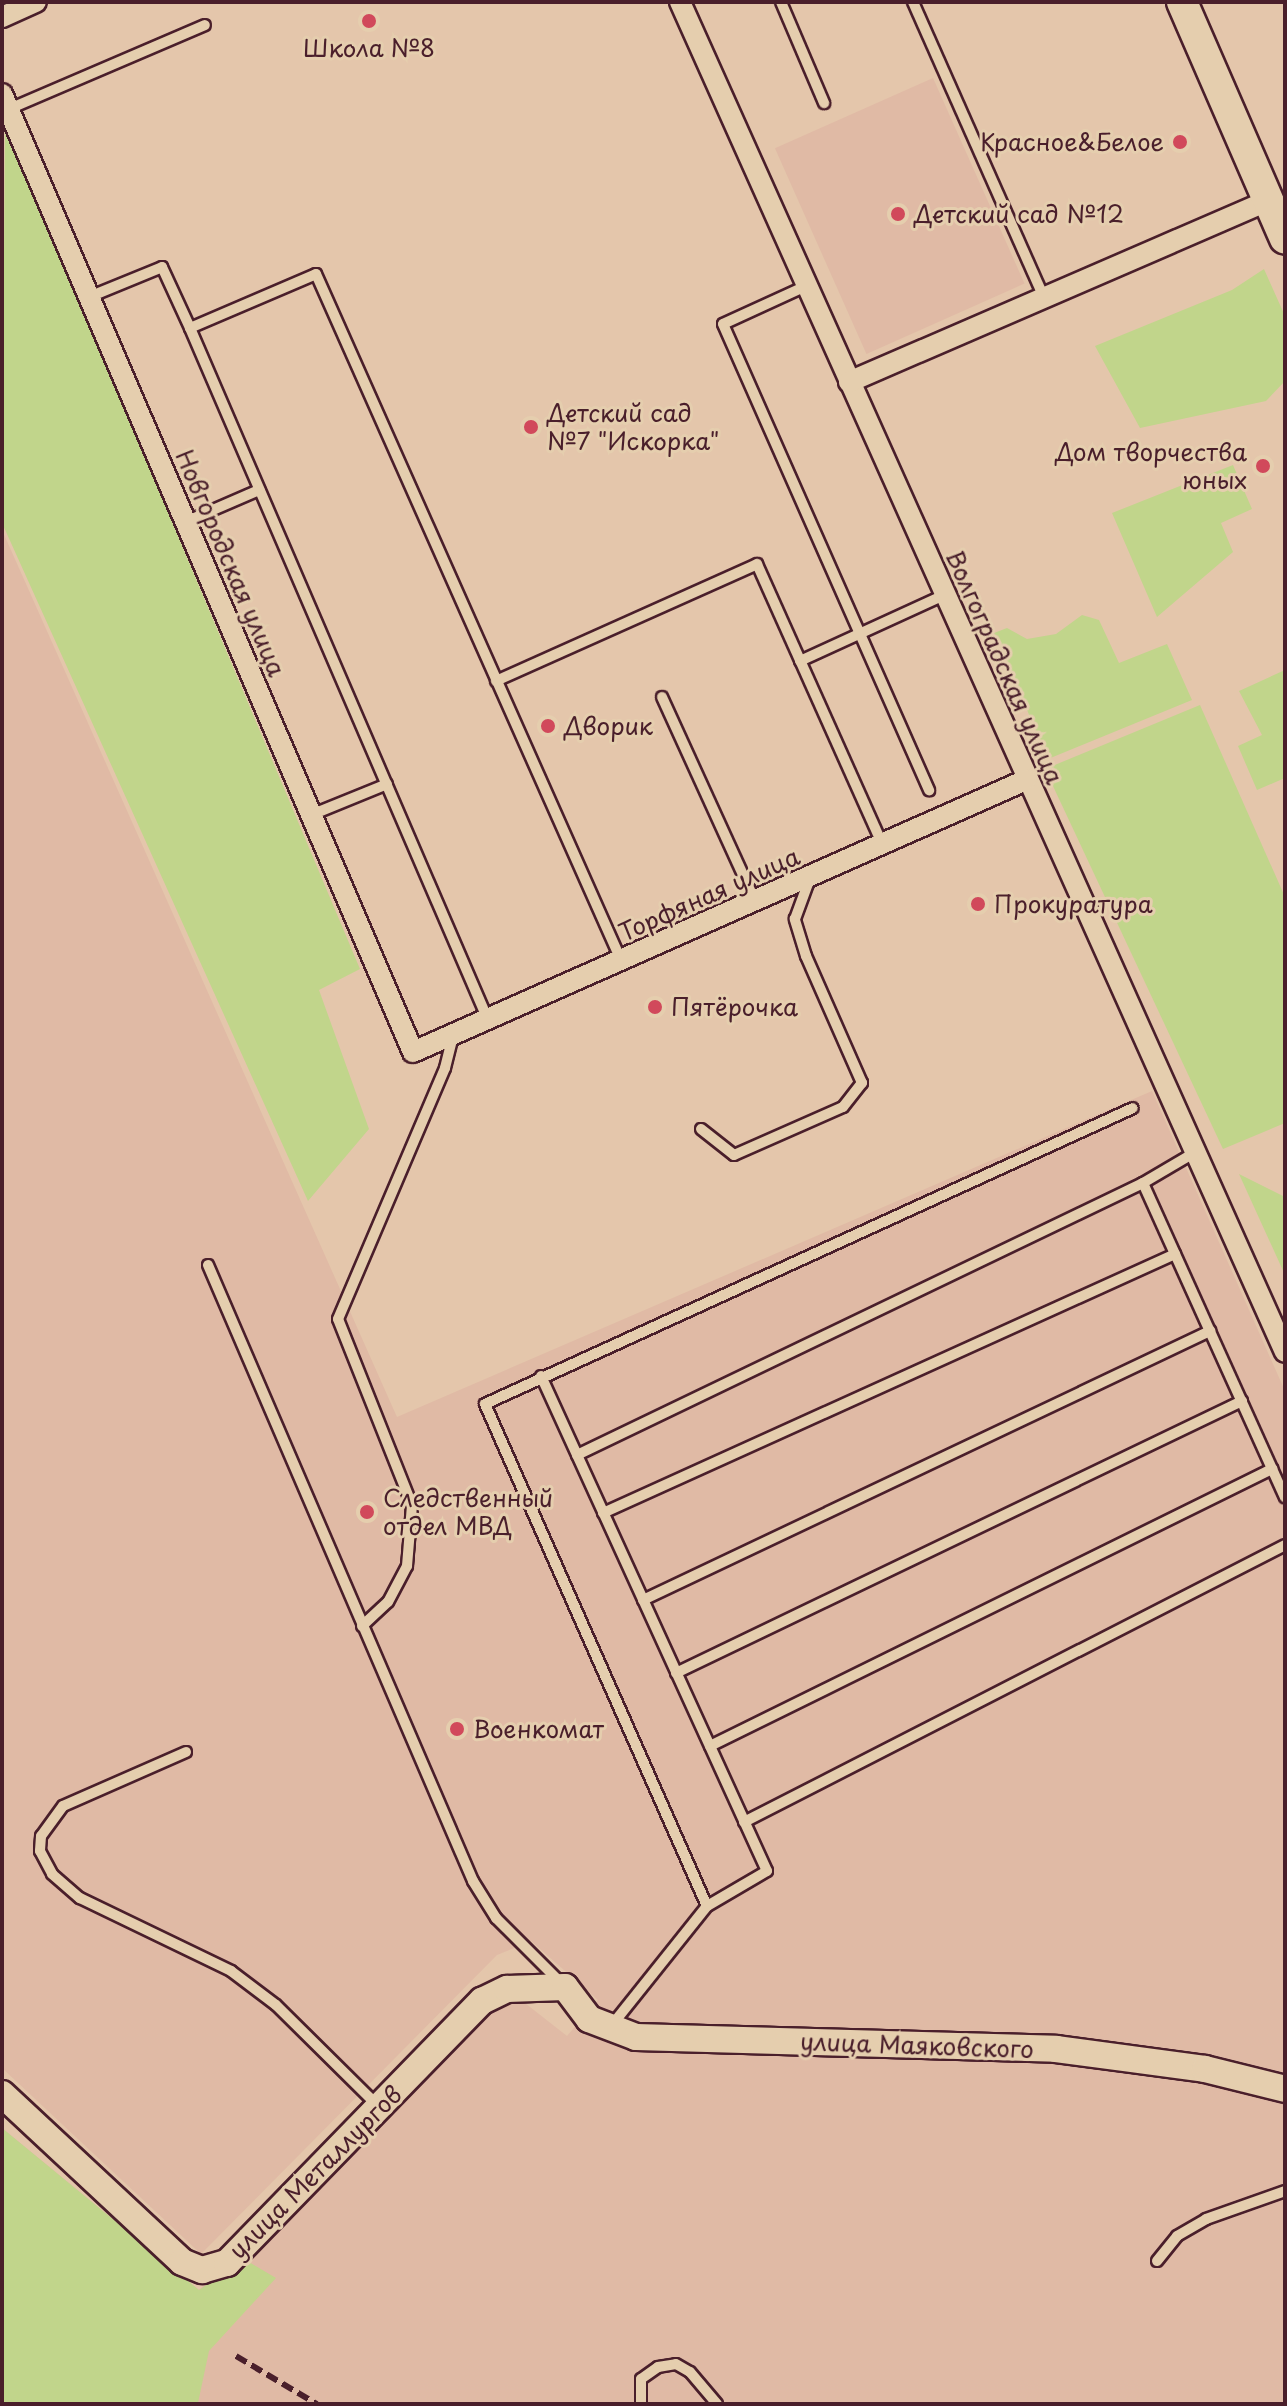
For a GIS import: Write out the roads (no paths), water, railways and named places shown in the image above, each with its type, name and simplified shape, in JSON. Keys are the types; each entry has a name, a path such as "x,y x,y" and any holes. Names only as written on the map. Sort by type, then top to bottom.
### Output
{"main road":[{"path":"1182,2 1276,197 1285,239"}],"street":[{"path":"2,17 36,2"},
{"name":"Волгоградская улица","path":"680,2 1026,780 1285,1352"},
{"name":"Новгородская улица","path":"5,102 413,1052"},
{"path":"849,382 1276,197"},
{"name":"Торфяная улица","path":"413,1052 622,962 1026,780"},
{"name":"улица Маяковского","path":"565,1987 589,2019 609,2030 636,2037 1056,2049 1205,2069 1285,2089"},
{"name":"улица Металлургов","path":"2,2094 182,2262 202,2270 227,2263 482,2001 507,1989 565,1987"}],"lane":[{"path":"781,2 824,103"},
{"path":"913,2 1044,298"},
{"path":"5,102 205,25"},
{"path":"89,297 162,267 488,1020"},
{"path":"190,328 316,274 622,962"},
{"path":"806,286 723,324 929,790"},
{"path":"185,522 259,490"},
{"path":"496,681 757,564 882,844"},
{"path":"800,661 944,595"},
{"path":"662,697 755,901"},
{"path":"311,815 387,784"},
{"path":"701,1129 734,1155 843,1107 862,1083 806,956 795,919 810,877"},
{"path":"362,1626 388,1602 407,1566 412,1505 338,1319 445,1068 453,1035"},
{"path":"707,1906 485,1404 1133,1108"},
{"path":"577,1455 1143,1183 1194,1153"},
{"path":"1143,1183 1285,1497"},
{"path":"603,1513 1175,1254"},
{"path":"208,1265 473,1881 496,1918 565,1987"},
{"path":"643,1600 1210,1331"},
{"path":"541,1376 767,1871 707,1906 609,2030"},
{"path":"676,1673 1242,1401"},
{"path":"710,1746 1272,1469"},
{"path":"744,1822 1285,1545"},
{"path":"186,1752 63,1806 41,1836 40,1851 46,1862 80,1898 231,1971 276,2005 379,2108"},
{"path":"1157,2261 1177,2236 1206,2219 1285,2191"},
{"path":"641,2404 641,2379 658,2367 676,2364 690,2372 717,2404"}],"railway":[{"path":"236,2356 317,2404"}],"place":[{"name":"Школа №8","path":"369,21"},
{"name":"Красное&Белое","path":"1180,142"},
{"name":"Детский cад №12","path":"898,214"},
{"name":"Детский cад №7 \"Искорка\"","path":"531,427"},
{"name":"Дом творчества юных","path":"1263,466"},
{"name":"Дворик","path":"548,726"},
{"name":"Прокуратура","path":"978,904"},
{"name":"Пятёрочка","path":"655,1007"},
{"name":"Следственный отдел МВД","path":"367,1512"},
{"name":"Военкомат","path":"457,1729"}]}
